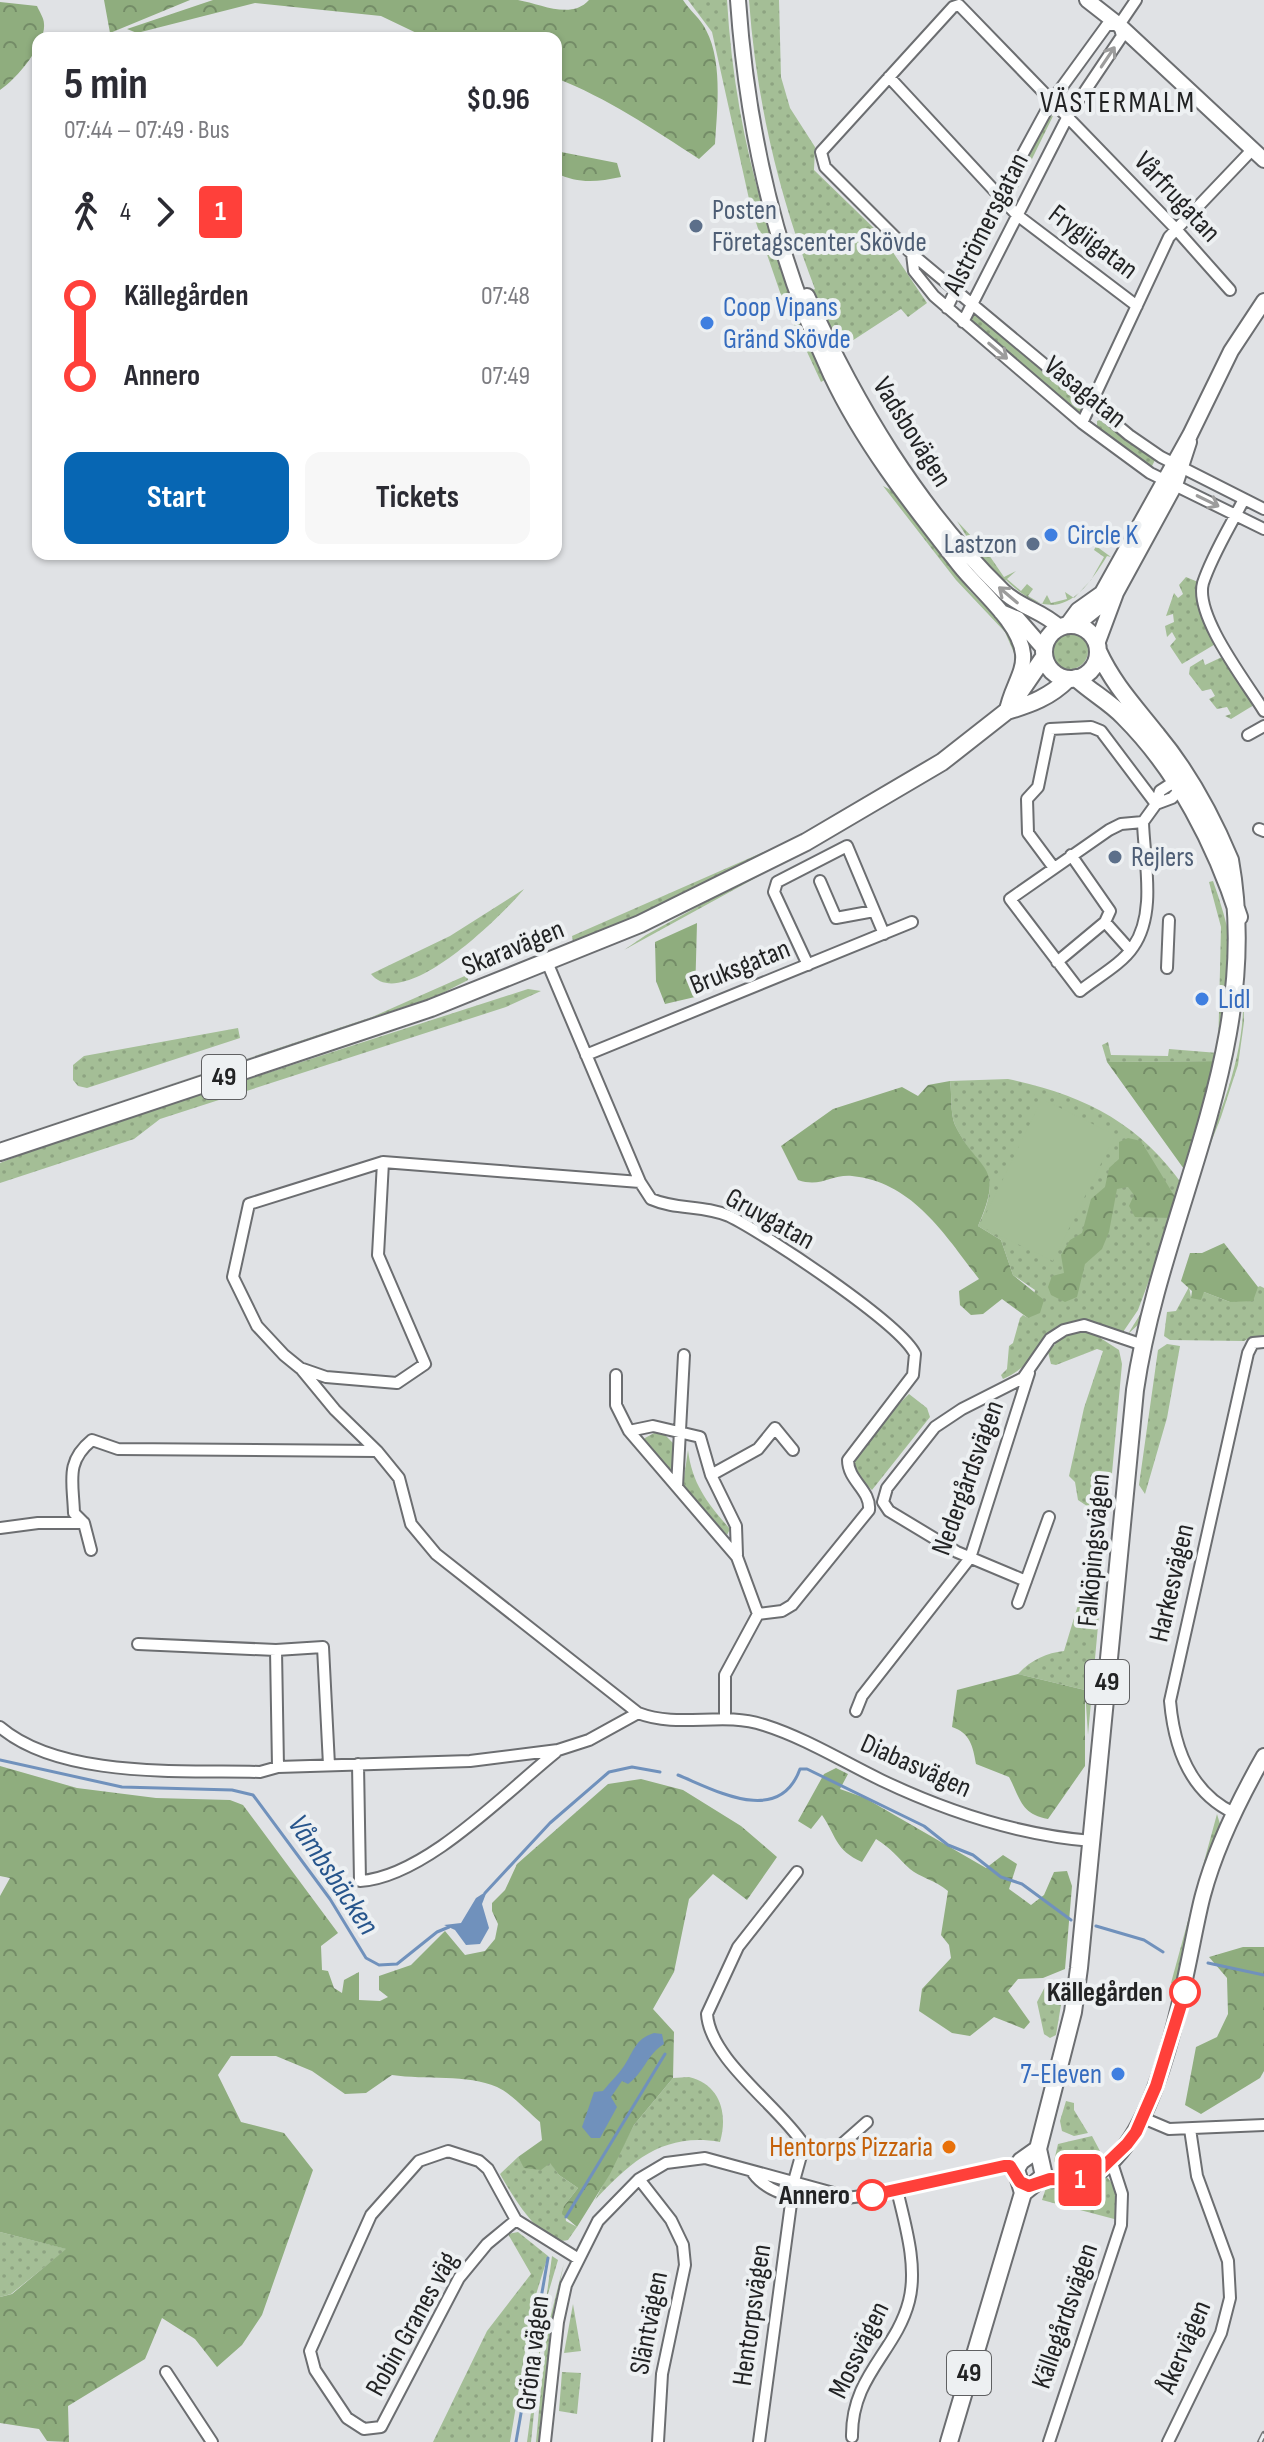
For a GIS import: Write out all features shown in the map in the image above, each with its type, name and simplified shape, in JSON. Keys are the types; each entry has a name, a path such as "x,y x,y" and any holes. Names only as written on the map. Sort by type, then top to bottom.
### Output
{"main road":[{"name":"Vadsbovägen","path":"738,0 748,105 781,251 807,321 851,412 909,499 962,569 1001,611 1021,643 1024,655 1020,676 1009,691 1007,711"},
{"path":"1087,0 1119,25 1264,160"},
{"name":"Vadsbovägen","path":"776,221 822,328 889,453 959,545 999,587 1021,606 1067,625"},
{"path":"1096,654 1116,593 1190,435 1231,351 1264,301"},
{"path":"1169,483 1102,593 1078,610 1067,625 1089,631 1096,654 1129,703 1156,733 1224,875 1239,919 1250,1008"},
{"name":"Vadsbovägen","path":"1001,611 1018,619 1044,653"},
{"name":"49","path":"1044,653 1048,636 1067,625"},
{"path":"1044,653 1068,678 1122,715 1180,784 1230,858 1243,892 1253,949"},
{"name":"Skaravägen","path":"0,1152 431,1008 640,924 806,842 942,762 1007,711 1044,653"},
{"name":"49","path":"1068,678 1096,654"},
{"name":"Skaravägen","path":"1007,711 1024,706 1068,678"},
{"name":"Falköpingsvägen","path":"949,2442 1030,2172 1073,2012 1143,1345 1169,1261 1226,1119"},
{"path":"1030,2172 1081,2180 1111,2160 1127,2144 1143,2118 1174,2024 1184,1967 1188,1962 1203,1894 1234,1813 1264,1756"}],"street":[{"name":"Alströmersgatan","path":"963,322 1067,118 1122,36 1119,25 1136,0"},
{"name":"Vårfrugatan","path":"889,77 953,7 965,8 1230,290"},
{"name":"Alströmersgatan","path":"947,308 1000,196 1051,102 1107,25 1119,25"},
{"name":"Vasagatan","path":"889,77 821,152 825,167 912,254 1091,405 1177,465 1264,509"},
{"name":"Frygiigatan","path":"889,77 1017,215 1137,306"},
{"path":"1082,423 1175,228 1251,151"},
{"name":"Vasagatan","path":"912,254 914,271 947,308 1082,423 1169,483 1264,529"},
{"path":"1244,499 1204,582 1202,602 1211,623 1264,711"},
{"path":"1248,735 1264,726"},
{"path":"1054,868 1028,833 1027,799 1038,787 1050,729 1091,727 1101,731 1156,804"},
{"path":"1143,822 1121,824 1010,899 1080,991 1130,950 1146,905 1143,822 1156,804 1160,791 1180,784"},
{"path":"808,965 774,892 777,882 847,846 884,934"},
{"path":"1057,962 1105,922 1110,911 1071,855"},
{"path":"820,881 836,918 874,911"},
{"path":"1167,968 1169,920"},
{"name":"Bruksgatan","path":"586,1055 912,922"},
{"path":"1105,922 1130,950"},
{"name":"Gruvgatan","path":"547,962 640,1182 651,1199 716,1212 748,1227 841,1289 909,1344 916,1360 913,1375 848,1460 848,1471 870,1504 863,1520 792,1605 782,1611 758,1614"},
{"path":"0,1727 37,1747 132,1769 260,1772 278,1767 470,1761 558,1750 589,1740 638,1713 436,1554 411,1524 399,1478 300,1368 257,1326 233,1277 249,1204 383,1162 640,1182"},
{"path":"300,1368 326,1377 397,1383 425,1364 378,1255 383,1162"},
{"path":"1026,1581 970,1558 889,1511 883,1502 887,1488 935,1427 1029,1373 1050,1339 1077,1325 1092,1326 1123,1341 1143,1345"},
{"name":"Harkesvägen","path":"1234,1813 1206,1797 1178,1751 1170,1701 1258,1343"},
{"path":"677,1487 684,1355"},
{"name":"Nedergårdsvägen","path":"856,1711 862,1696 970,1558 1029,1373"},
{"path":"616,1375 616,1405 629,1431 737,1557"},
{"path":"629,1431 653,1426 679,1435 700,1437 711,1475 736,1526 737,1557 758,1614 725,1675 725,1718"},
{"path":"711,1475 758,1449 775,1428 793,1450"},
{"path":"91,1550 84,1523 74,1513 72,1469 76,1452 92,1440 118,1449 377,1451"},
{"path":"1018,1603 1049,1517"},
{"path":"0,1528 38,1523 84,1523"},
{"path":"138,1644 276,1650 323,1647 329,1765"},
{"path":"276,1650 278,1767"},
{"name":"Diabasvägen","path":"638,1713 666,1721 725,1718 779,1730 882,1780 975,1818 1006,1828 1092,1841"},
{"path":"358,1764 360,1881 377,1880 418,1864 558,1750"},
{"path":"797,1872 738,1947 707,2014 714,2038 759,2095 792,2125 804,2145 817,2152 833,2152 867,2122"},
{"path":"1143,2118 1163,2128 1264,2125"},
{"name":"Åkervägen","path":"1168,2442 1221,2333 1230,2298 1228,2261 1197,2176 1190,2129"},
{"path":"792,2195 804,2145"},
{"name":"Robin Granes väg","path":"516,2220 487,2244 459,2278 381,2427 364,2429 347,2418 315,2370 311,2343 358,2239 395,2185 419,2161 432,2154 466,2154 488,2169 516,2220 577,2258"},
{"name":"Gröna vägen","path":"547,2441 558,2322 577,2258 598,2221 639,2179 666,2163 695,2157 725,2162 753,2173 848,2197"},
{"name":"Källegårdsvägen","path":"1049,2442 1121,2225 1122,2194 1111,2160"},
{"name":"Gröna vägen","path":"753,2173 759,2181 792,2195 836,2200 1030,2172"},
{"name":"Släntvägen","path":"639,2179 671,2220 683,2245 685,2265 662,2374 658,2442"},
{"name":"Mossvägen","path":"852,2437 852,2409 909,2302 908,2238 897,2190"},
{"name":"Hentorpsvägen","path":"759,2442 792,2195"},
{"path":"166,2372 212,2442"}],"green space":[{"path":"104,0 190,0 112,32 110,32"},
{"path":"213,0 518,0 565,10 582,6 589,0 683,0 704,26 715,57 718,86 715,144 699,159 647,125 562,81 562,32 414,32 381,16 255,3 141,32 127,29"},
{"path":"688,0 727,0 731,50 747,147 773,240 828,378 821,382 782,298 751,208 712,32"},
{"path":"749,0 779,0 781,77 790,108 815,147 814,170 882,236 927,303 908,317 901,309 838,350 811,291 815,289 780,183 763,111"},
{"path":"0,2 37,6 44,24 43,32 32,32 30,60 0,90"},
{"path":"1053,116 1012,200 1008,194 1046,117"},
{"path":"562,152 617,163 621,177 588,181 564,177"},
{"path":"972,315 978,315 1083,404 1083,411 1076,412 970,322"},
{"path":"1102,419 1156,458 1151,468 1097,428 1097,421"},
{"path":"883,486 897,493 969,590 1011,632 1019,660 1014,669 1014,653 1005,632 956,580"},
{"path":"957,521 973,538 976,536 1004,577 1016,571 1007,579 1021,591 1027,584 1033,589 1028,596 1039,602 1022,594 1006,580 1002,583 968,545 972,545"},
{"path":"1096,546 1111,557 1107,556 1092,577 1104,557 1094,550"},
{"path":"1186,577 1198,582 1200,612 1217,643 1182,664 1170,646 1176,639 1172,632 1167,637 1165,626 1174,622 1173,614 1166,616 1174,593 1178,598 1183,594 1179,585"},
{"path":"1065,592 1073,597 1063,603 1051,605 1042,603 1047,595 1051,603 1067,599"},
{"path":"1070,633 1083,638 1088,651 1083,664 1070,669 1057,664 1052,651 1057,638"},
{"path":"1222,653 1254,705 1231,719 1225,716 1231,714 1227,707 1217,709 1209,699 1215,696 1211,689 1202,691 1189,674 1190,667 1203,659 1205,665 1222,657"},
{"path":"1179,805 1189,812 1221,874 1243,954 1244,1022 1238,1065 1221,1117 1140,1323 1128,1334 1141,1313 1215,1127 1232,1076 1242,1024 1241,970 1226,905 1210,864"},
{"path":"808,846 810,848 624,950 646,935"},
{"path":"775,847 657,907 573,942 572,936"},
{"path":"1213,881 1226,921 1233,958 1237,993 1236,1027 1220,1094 1189,1167 1196,1127 1220,1077 1223,1061 1107,1062 1102,1045 1108,1042 1111,1055 1168,1056 1169,1049 1218,1053 1221,927 1209,882"},
{"path":"524,889 475,938 428,972 405,981 386,983 371,974 450,936"},
{"path":"697,923 695,997 665,1004 656,981 655,942"},
{"path":"467,975 468,980 437,996 0,1141 372,1017"},
{"path":"528,989 541,991 506,1007 160,1119 134,1139 0,1183 0,1163 56,1141"},
{"path":"238,1028 240,1038 87,1088 78,1086 73,1080 73,1065 84,1056"},
{"path":"1223,1061 1198,1129 1189,1176 1107,1062"},
{"path":"1008,1079 1061,1094 1108,1115 1149,1145 1184,1187 1138,1310 1121,1335 1094,1324 1075,1322 1062,1325 1021,1369 1003,1379 1001,1375 1007,1369 1009,1346 1013,1343 1020,1318 1023,1315 1028,1318 1035,1290 1013,1275 1001,1240 978,1226 986,1206 989,1180 955,1125 950,1081"},
{"path":"950,1081 955,1125 989,1179 986,1205 978,1226 1001,1240 1013,1275 1044,1300 1040,1313 1028,1318 1002,1299 983,1314 971,1315 960,1305 959,1291 979,1279 926,1213 893,1188 874,1180 845,1176 820,1182 798,1180 781,1146 833,1109 902,1087 918,1096 928,1085"},
{"path":"1042,1099 1115,1135 1053,1261 980,1226"},
{"path":"1128,1138 1141,1141 1175,1197 1172,1218 1135,1217 1129,1206 1134,1195 1128,1187 1117,1189 1109,1232 1102,1249 1085,1264 1077,1297 1065,1302 1051,1295 1048,1287 1052,1276 1064,1273 1061,1255 1070,1240 1082,1233 1091,1199 1105,1187 1109,1168 1119,1159 1119,1142"},
{"path":"1224,1243 1258,1287 1253,1301 1230,1302 1204,1292 1201,1300 1191,1298 1192,1291 1181,1281 1190,1253 1202,1253"},
{"path":"1260,1286 1264,1288 1264,1336 1253,1336 1244,1341 1170,1340 1164,1336 1167,1312 1176,1311 1189,1287 1191,1297 1204,1292 1230,1302"},
{"path":"1088,1330 1119,1350 1122,1364 1088,1735 1085,1690 1018,1674 1040,1658 1064,1651 1095,1549 1096,1512 1078,1500 1075,1482 1069,1476 1084,1408 1103,1351 1097,1349 1056,1365 1051,1364 1048,1352 1063,1336"},
{"path":"1167,1344 1180,1346 1167,1418 1145,1494 1139,1485 1158,1350"},
{"path":"909,1394 927,1408 930,1417 872,1490 858,1477 853,1459 884,1419"},
{"path":"654,1433 665,1435 674,1444 673,1474 644,1442"},
{"path":"688,1450 697,1483 730,1529 727,1535 683,1485"},
{"path":"1018,1674 1085,1690 1085,1766 1048,1819 1026,1809 1009,1777 976,1764 970,1741 952,1727 957,1690"},
{"path":"0,1766 77,1788 156,1798 230,1800 243,1805 338,1933 321,1946 322,1970 328,1971 334,1988 342,1993 344,1980 359,1972 359,2000 380,2001 388,1997 379,1990 379,1976 411,1965 445,1931 465,1955 485,1951 495,1939 498,1924 492,1903 505,1890 517,1864 608,1784 641,1779 683,1790 741,1826 777,1857 747,1900 713,1874 689,1899 674,1972 653,2009 674,2032 673,2078 634,2125 610,2174 577,2227 562,2214 564,2206 578,2188 559,2175 550,2163 541,2170 524,2168 518,2157 542,2140 540,2122 497,2087 460,2079 392,2075 366,2093 345,2094 312,2071 276,2056 231,2056 218,2075 241,2122 284,2133 313,2170 262,2315 242,2345 217,2367 195,2339 162,2318 145,2359 68,2406 69,2442 47,2441 39,2429 0,2423 0,2297 12,2294 66,2249 0,2232 0,1896 10,1878 0,1876"},
{"path":"836,1768 848,1774 840,1789 865,1798 986,1868 1003,1855 1017,1864 1009,1889 1031,1905 1044,1895 1054,1872 1067,1871 1072,1886 1065,1969 1043,1978 1018,1979 1008,1991 1030,2022 1024,2029 994,2017 970,2036 952,2033 919,2011 922,1989 951,1958 949,1945 941,1935 948,1891 914,1872 876,1839 862,1862 841,1848 822,1815 811,1829 798,1821 824,1774"},
{"path":"1217,1814 1220,1824 1195,1904 1177,1984 1171,1983"},
{"path":"1243,1947 1264,1947 1264,2071 1260,2078 1201,2114 1185,2105 1196,2047 1217,2037 1228,2014 1227,1978 1209,1957"},
{"path":"1065,1981 1056,2035 1050,2038 1044,2034 1037,2002 1047,1983"},
{"path":"689,2077 708,2087 720,2102 723,2121 720,2142 682,2141 665,2146 636,2162 595,2200 634,2125 673,2078"},
{"path":"1066,2101 1074,2103 1074,2110 1088,2133 1074,2136 1062,2131 1060,2121"},
{"path":"1092,2136 1100,2151 1086,2169 1066,2171 1054,2161 1058,2144"},
{"path":"518,2157 525,2168 550,2162 559,2175 578,2188 564,2206 566,2221 577,2227 568,2240 548,2236 538,2228 505,2183 500,2174"},
{"path":"1105,2175 1117,2189 1118,2220 1042,2200 1046,2188 1074,2190"},
{"path":"0,2232 67,2249 11,2294 0,2297"},
{"path":"518,2232 548,2256 533,2304 510,2442 433,2442 487,2331 531,2274 508,2234"},
{"path":"552,2256 558,2260 546,2301"},
{"path":"564,2263 551,2324 540,2442 536,2442 546,2335"},
{"path":"573,2304 581,2351 564,2353"},
{"path":"543,2321 531,2442 527,2442"},
{"path":"562,2372 581,2373 577,2414 559,2411"}],"water":[{"path":"487,1891 482,1904 489,1928 480,1944 466,1945 455,1930 444,1925 461,1923 476,1898"},
{"path":"654,2033 662,2034 664,2044 653,2053 633,2080 628,2084 622,2081 611,2097 617,2107 600,2138 591,2138 582,2127 594,2092 603,2091 639,2042"}],"waterway":[{"name":"Våmbsbäcken","path":"0,1760 122,1787 232,1790 253,1795 330,1899 366,1958 379,1965 397,1964 437,1932 449,1927"},
{"name":"Våmbsbäcken","path":"485,1893 550,1823 609,1772 632,1767 660,1772"},
{"path":"678,1775 727,1795 762,1800 777,1797 790,1787 800,1769 807,1769 924,1826 948,1845 973,1855 1001,1877 1022,1884 1071,1920"},
{"path":"1096,1926 1144,1940 1163,1952"},
{"path":"1208,1963 1264,1975"},
{"path":"566,2217 665,2054"},
{"path":"516,2442 548,2258"}],"railway":[{"path":"1260,2442 1264,2434"}],"bus line":[{"name":"1","path":"872,2195 993,2167 1010,2166 1020,2182 1029,2186 1050,2179 1081,2180 1101,2169 1127,2144 1143,2118 1174,2024 1181,2012 1185,1992"}],"place":[{"name":"Posten Företagscenter Skövde","path":"696,226"},
{"name":"Coop Vipans Gränd Skövde","path":"707,323"},
{"name":"Circle K","path":"1051,535"},
{"name":"Lastzon","path":"1033,544"},
{"name":"Rejlers","path":"1115,857"},
{"name":"Lidl","path":"1202,999"},
{"name":"Källegården","path":"1185,1992"},
{"name":"7-Eleven","path":"1118,2074"},
{"name":"Hentorps Pizzaria","path":"949,2147"},
{"name":"Annero","path":"872,2195"}],"district":[{"name":"VÄSTERMALM","path":"1118,103"}]}
